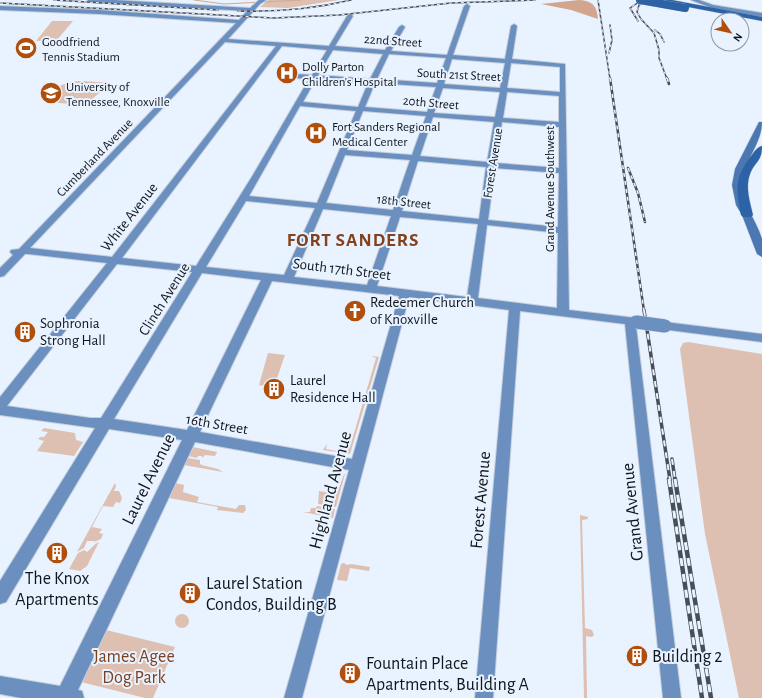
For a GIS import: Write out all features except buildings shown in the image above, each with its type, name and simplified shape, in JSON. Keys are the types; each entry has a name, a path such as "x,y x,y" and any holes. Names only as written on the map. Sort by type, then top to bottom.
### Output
{"highway":[{"path":"640,0 686,6"},
{"path":"658,0 717,12"},
{"path":"750,19 762,22"},
{"path":"747,215 741,190 742,178 762,148"}],"main road":[{"path":"762,124 738,178 738,194 741,205 747,215 762,254"}],"street":[{"path":"90,0 253,9"},
{"path":"694,0 712,6 762,15"},
{"name":"Cumberland Avenue","path":"0,274 129,134 170,95 259,1"},
{"path":"371,288 467,6"},
{"path":"0,9 241,21"},
{"name":"Clinch Avenue","path":"0,596 244,198 313,77 350,16"},
{"name":"Forest Avenue","path":"472,301 491,165 505,89 514,26"},
{"path":"288,279 321,205 372,81 386,52 402,27"},
{"name":"22nd Street","path":"222,40 563,65"},
{"name":"White Avenue","path":"0,406 114,261 280,45"},
{"name":"Grand Avenue Southwest","path":"563,65 563,313"},
{"name":"South 21st Street","path":"281,75 563,94"},
{"name":"20th Street","path":"298,104 562,125"},
{"path":"342,152 562,171"},
{"name":"18th Street","path":"244,198 562,230"},
{"name":"South 17th Street","path":"19,252 28,251 371,288 762,338"},
{"name":"Cumberland Avenue","path":"0,267 19,252"},
{"name":"Laurel Avenue","path":"68,697 190,436 268,277"},
{"name":"Highland Avenue","path":"293,698 405,293"},
{"name":"Forest Avenue","path":"484,698 515,306"},
{"name":"Grand Avenue","path":"633,322 672,698"},
{"name":"16th Street","path":"0,410 90,423 105,423 190,436 357,466"},
{"path":"0,685 68,697"}],"green space":[{"path":"268,0 339,0 288,8 260,7"},
{"path":"52,21 73,21 57,40 36,41"},
{"path":"84,81 111,83 85,105 59,103 46,100 45,97 54,89 68,83"},
{"path":"688,342 762,354 762,698 739,698 705,534 680,349 683,343"},
{"path":"268,353 285,355 275,384 266,383 264,386 259,385"},
{"path":"371,356 379,357 350,454 323,450 327,444 326,449 342,452 345,447 350,447 376,358"},
{"path":"44,428 75,433 76,440 83,442 74,456 37,451 44,441 38,439 40,437 44,437 48,432 41,431"},
{"path":"193,447 217,452 215,456 205,455 202,458 202,456 198,456 197,458 188,456"},
{"path":"188,458 200,460 200,464 223,472 184,465"},
{"path":"344,474 336,507 318,504 319,491 337,494"},
{"path":"115,483 116,486 114,491 119,491 122,498 120,503 116,502 113,507 103,506 92,527 102,529 99,533 103,534 101,539 94,542 87,541 84,548 77,552"},
{"path":"176,483 184,485 183,492 199,497 197,502 236,509 239,505 245,505 246,510 243,513 217,510 218,507 169,498"},
{"path":"317,506 335,509 333,518 303,512 310,512 311,508 316,508"},
{"path":"580,515 588,517 588,519 582,520 585,628 592,630 594,635 592,637 586,636 587,698 584,698"},
{"path":"99,542 87,566 80,571 69,569 78,553 84,550 87,552"},
{"path":"344,563 347,565 351,564 370,567 369,571 350,568 347,581 337,580 341,564"},
{"path":"179,614 185,614 189,618 189,624 185,628 179,628 175,624 175,618"},
{"name":"James Agee Dog Park","path":"106,630 175,647 153,698 145,698 81,682"}],"shaded area":[{"path":"579,0 591,3 593,5 597,11 598,19 571,10 541,4"}],"waterway":[{"path":"194,0 224,4 301,0"}],"railway":[{"path":"54,0 218,10"},
{"path":"238,11 295,9 323,6 351,0"},
{"path":"0,3 274,18 339,15 451,3 535,0"},
{"path":"598,0 610,79"},
{"path":"647,0 639,5 637,12 641,19 654,33 659,50 659,58 667,79"},
{"path":"638,21 630,8 639,2"},
{"path":"609,53 612,40 610,25"},
{"path":"655,30 660,34 664,42"},
{"path":"610,78 644,311"},
{"path":"667,78 669,84"},
{"path":"628,168 638,193 645,222"},
{"path":"644,310 670,480"},
{"path":"672,459 675,480"},
{"path":"669,479 702,698"},
{"path":"675,479 711,698"}],"place":[{"name":"Goodfriend Tennis Stadium","path":"26,48"},
{"name":"Dolly Parton Children’s Hospital","path":"287,73"},
{"name":"University of Tennessee, Knoxville","path":"51,93"},
{"name":"Fort Sanders Regional Medical Center","path":"316,133"},
{"name":"Redeemer Church of Knoxville","path":"355,311"},
{"name":"Sophronia Strong Hall","path":"25,332"},
{"name":"Laurel Residence Hall","path":"274,389"},
{"name":"The Knox Apartments","path":"57,553"},
{"name":"Laurel Station Condos, Building B","path":"190,593"},
{"name":"Building 2","path":"637,656"},
{"name":"Fountain Place Apartments, Building A","path":"350,673"}],"district":[{"name":"FORT SANDERS","path":"353,239"}]}
